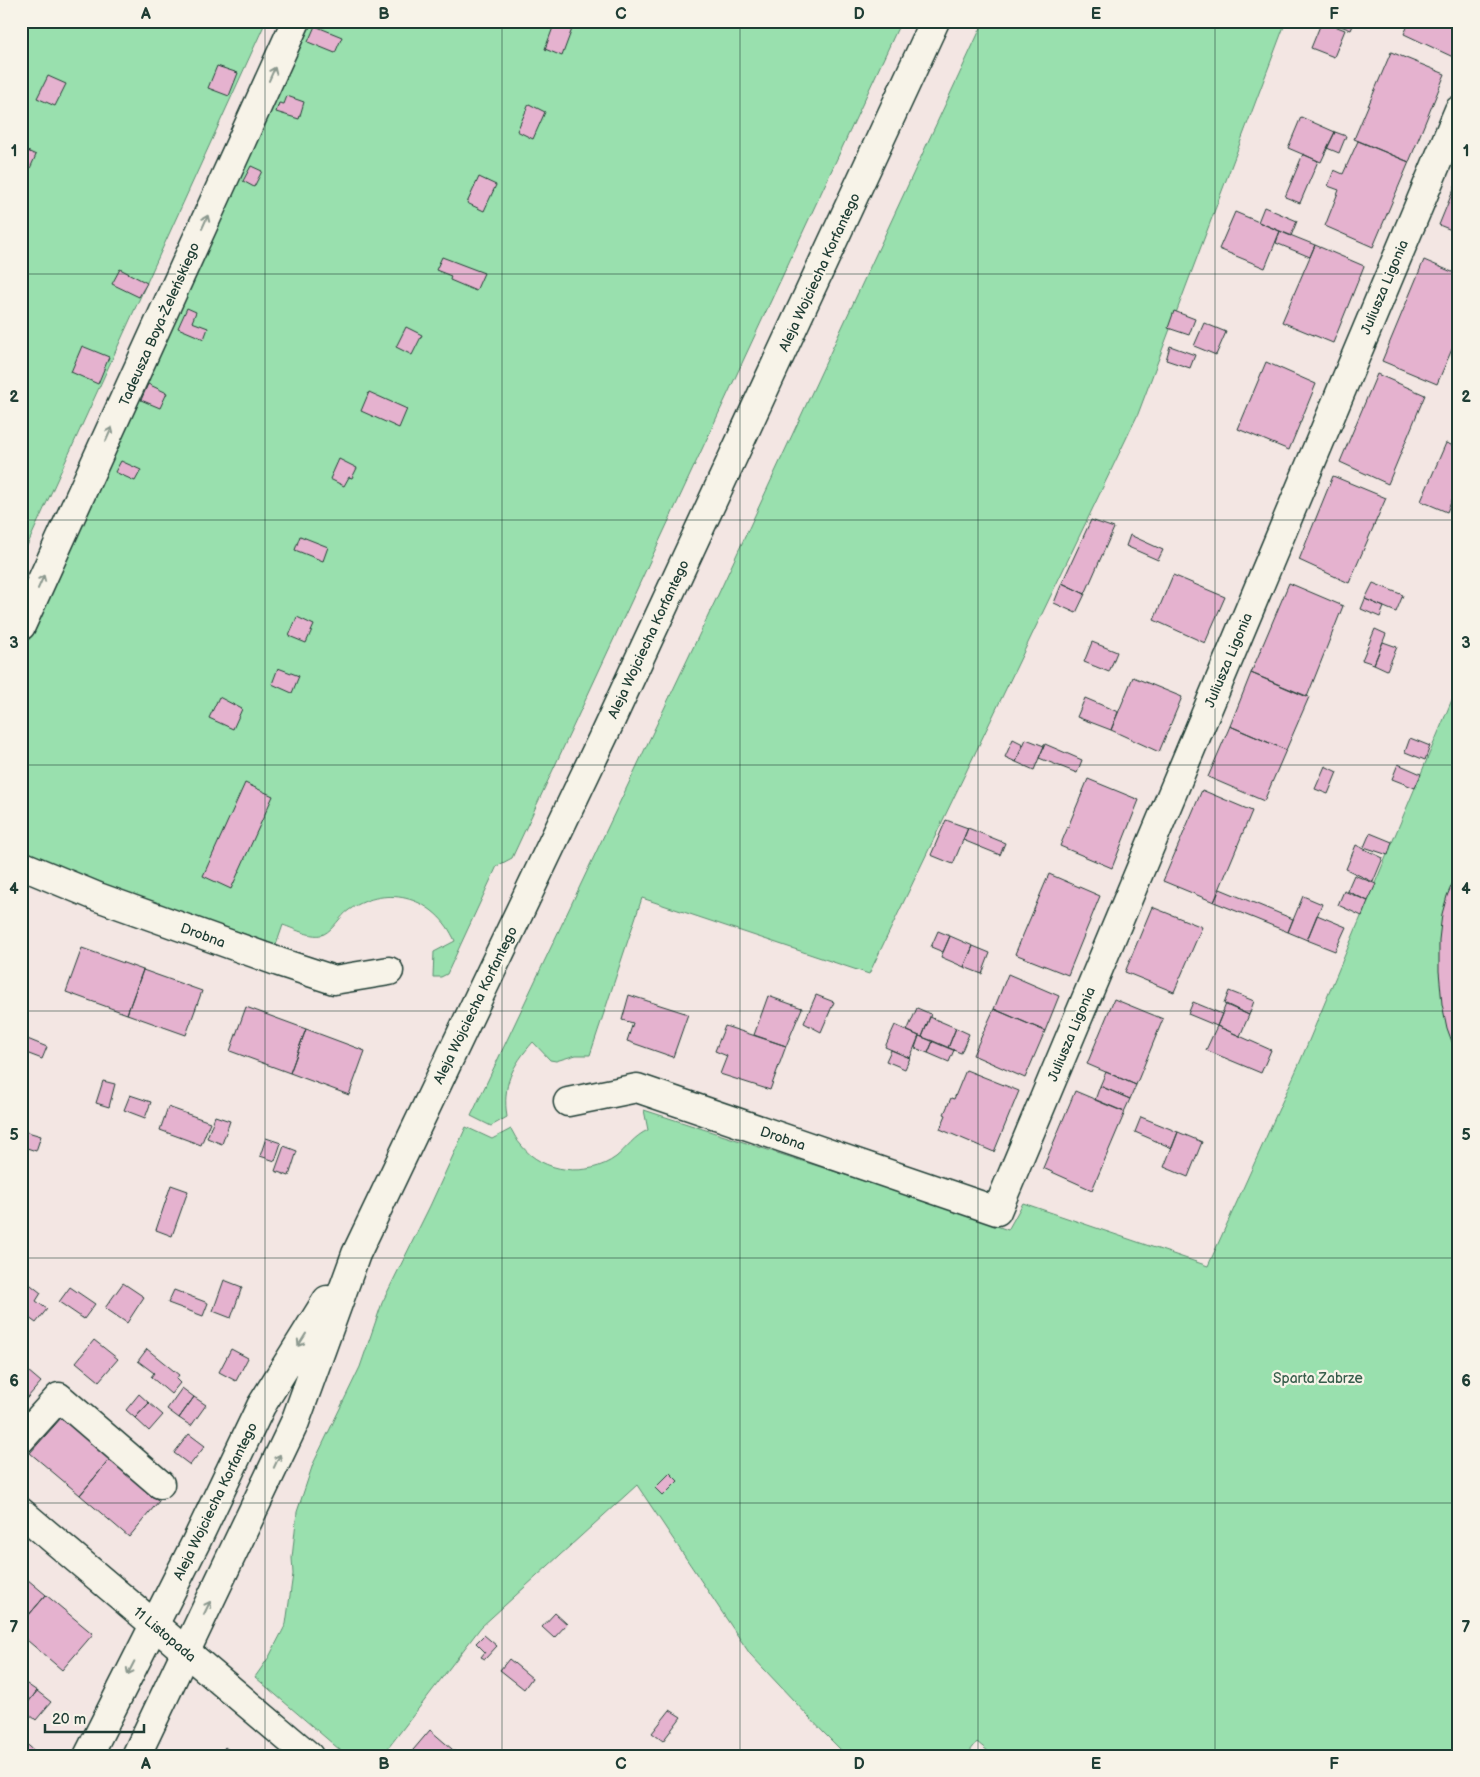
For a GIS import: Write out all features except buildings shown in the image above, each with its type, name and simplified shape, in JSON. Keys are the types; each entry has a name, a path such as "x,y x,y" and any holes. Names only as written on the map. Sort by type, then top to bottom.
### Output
{"street":[{"name":"Tadeusza Boya-Żeleńskiego","path":"21,626 296,21"},
{"name":"Aleja Wojciecha Korfantego","path":"136,1756 295,1422 356,1254 604,735 935,21"},
{"name":"Juliusza Ligonia","path":"997,1211 1459,110"},
{"name":"Drobna","path":"21,865 98,897 334,980 389,971"},
{"name":"Drobna","path":"568,1102 637,1088 997,1211"},
{"name":"Aleja Wojciecha Korfantego","path":"88,1756 196,1542 261,1406 356,1254"},
{"path":"21,1439 59,1397 160,1484"},
{"name":"11 Listopada","path":"21,1512 309,1756"}],"green space":[{"path":"21,21 266,21 21,559"},
{"path":"311,21 901,21 512,858 497,866 447,974 441,977 433,977 434,952 455,941 447,926 436,914 423,905 409,899 379,897 364,902 349,910 331,929 320,935 304,933 283,925 276,945 21,856 21,657"},
{"path":"984,21 1286,21 1138,414 869,974 642,898 590,1055 576,1055 556,1061 550,1060 533,1042 519,1059 510,1076 506,1095 507,1117 491,1126 471,1116 718,595"},
{"name":"Sparta Zabrze","path":"1459,683 1459,1756 994,1756 977,1742 966,1756 847,1756 750,1654 637,1485 481,1627 382,1756 347,1756 255,1677 269,1657 286,1624 293,1574 292,1558 297,1512 313,1464 360,1367 382,1303 430,1206 466,1127 492,1139 511,1129 521,1145 541,1162 553,1167 579,1170 605,1164 648,1130 644,1110 926,1201 1008,1230 1023,1203 1208,1266 1300,1062"}]}
